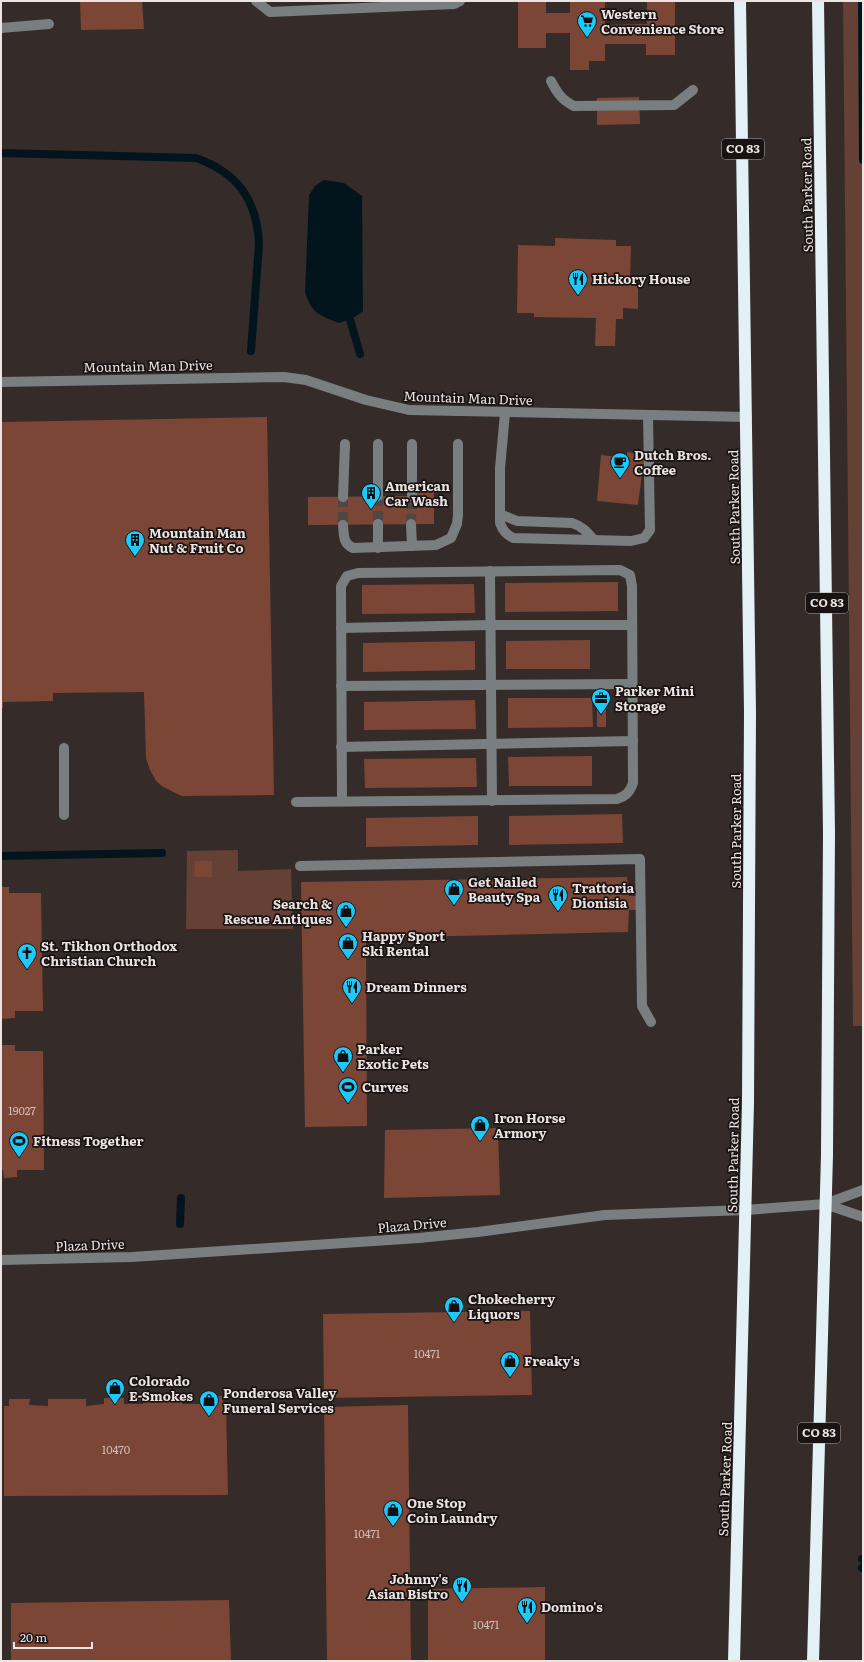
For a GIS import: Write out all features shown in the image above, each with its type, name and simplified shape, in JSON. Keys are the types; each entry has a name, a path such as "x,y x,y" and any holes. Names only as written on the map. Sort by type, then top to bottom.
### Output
{"highway":[{"name":"South Parker Road","path":"734,1661 748,1103 750,720 747,417 740,1"},
{"name":"South Parker Road","path":"814,1661 827,1139 829,833 818,1"}],"street":[{"path":"256,1 270,12 454,4 460,1"},
{"path":"1,28 49,24"},
{"path":"551,81 559,95 565,101 574,106 674,105 693,90"},
{"name":"Mountain Man Drive","path":"1,382 289,377 306,380 366,400 409,410 747,417"},
{"path":"505,413 500,468 500,523 502,530 506,535 513,538 638,541 648,534 650,530 648,416"},
{"path":"343,497 345,444"},
{"path":"378,444 378,496"},
{"path":"412,444 412,496"},
{"path":"343,525 345,542 348,546 354,548 436,546 451,538 458,515 458,444"},
{"path":"500,514 517,521 572,523 580,525 594,540"},
{"path":"378,524 378,548"},
{"path":"411,524 412,546"},
{"path":"296,802 342,802 492,801 617,799 625,796 631,790 633,783 632,625 630,575 620,570 358,573 347,576 341,586 342,802"},
{"path":"490,571 492,801"},
{"path":"341,628 490,625 632,625"},
{"path":"341,686 632,684"},
{"path":"341,747 633,741"},
{"path":"64,748 64,815"},
{"path":"300,866 640,859 642,1006 652,1022"},
{"name":"Plaza Drive","path":"1,1260 132,1257 261,1250 450,1235 612,1214 746,1210 825,1204 863,1190"},
{"name":"Plaza Drive","path":"825,1204 863,1218"}],"shaded area":[{"path":"843,1 863,1 863,1026 853,1026"},
{"path":"238,850 238,871 291,869 293,929 186,929 187,851"}],"water":[{"path":"324,180 344,183 362,196 363,311 353,318 339,323 317,313 310,305 305,292 309,195 315,186"}],"building":[{"path":"80,1 142,1 144,29 81,30"},
{"path":"518,1 546,1 546,13 570,13 570,1 605,1 605,25 647,24 647,1 675,1 675,55 646,55 646,44 605,44 605,61 589,61 589,70 570,70 570,33 546,33 546,48 518,48"},
{"path":"639,97 640,124 597,125 597,98"},
{"name":"Hickory House","path":"555,238 616,240 616,246 631,246 630,283 638,283 638,309 623,308 623,319 616,319 615,346 595,346 596,318 534,317 534,313 517,313 518,245 555,246"},
{"name":"Mountain Man Nut & Fruit Co","path":"267,417 274,795 182,796 162,786 156,781 146,758 144,692 53,693 53,701 3,702 3,708 1,708 1,422"},
{"name":"Dutch Bros. Coffee","path":"627,452 637,453 636,457 644,458 638,505 597,501 601,455 627,458"},
{"name":"American Car Wash","path":"416,492 434,492 434,524 308,525 308,497 416,496"},
{"path":"618,582 618,611 505,612 505,583"},
{"path":"474,584 475,613 362,614 362,585"},
{"path":"590,640 590,669 506,669 506,641"},
{"path":"475,641 475,670 363,672 363,643"},
{"path":"508,698 592,698 593,727 508,728"},
{"path":"475,700 476,729 364,730 364,702"},
{"name":"Parker Mini Storage","path":"597,703 606,703 606,727 597,727"},
{"path":"592,756 592,786 509,786 508,757"},
{"path":"476,758 477,787 365,788 364,759"},
{"path":"622,814 623,843 509,845 509,816"},
{"path":"478,816 478,845 366,847 366,818"},
{"path":"195,861 212,861 212,877 194,877"},
{"path":"627,877 629,896 638,896 639,910 629,910 628,932 366,938 367,1126 305,1127 301,882"},
{"path":"1,887 9,887 9,893 41,893 43,1011 15,1011 15,1018 1,1019"},
{"path":"2,1045 15,1045 15,1051 43,1051 44,1170 17,1170 17,1177 4,1178 3,1170 1,1170"},
{"path":"498,1128 500,1195 384,1198 385,1130"},
{"path":"530,1311 532,1395 324,1398 323,1314"},
{"path":"182,1396 182,1404 203,1404 203,1396 222,1396 223,1403 226,1403 228,1495 4,1496 4,1406 9,1406 9,1399 30,1399 29,1405 48,1406 48,1399 86,1399 86,1406 104,1404 104,1398 124,1398 124,1404 143,1404 143,1397"},
{"path":"408,1405 411,1661 327,1661 324,1407"},
{"path":"545,1587 545,1661 428,1661 428,1589"},
{"path":"229,1600 231,1661 11,1661 11,1603"}],"waterway":[{"path":"862,1 863,160"},
{"path":"1,153 196,158 211,164 234,180 249,201 254,214 259,244 251,351"},
{"path":"347,309 360,354"},
{"path":"1,856 162,853"},
{"path":"180,1224 181,1198"}],"tunnel":[{"path":"378,496 378,524"},
{"path":"411,524 412,496"},
{"path":"343,497 343,525"}],"place":[{"name":"Western Convenience Store","path":"587,38"},
{"name":"Hickory House","path":"578,296"},
{"name":"Dutch Bros. Coffee","path":"620,479"},
{"name":"American Car Wash","path":"371,510"},
{"name":"Mountain Man Nut & Fruit Co","path":"135,557"},
{"name":"Parker Mini Storage","path":"601,715"},
{"name":"Get Nailed Beauty Spa","path":"454,906"},
{"name":"Trattoria Dionisia","path":"558,912"},
{"name":"Search & Rescue Antiques","path":"346,928"},
{"name":"Happy Sport Ski Rental","path":"348,960"},
{"name":"St. Tikhon Orthodox Christian Church","path":"27,970"},
{"name":"Dream Dinners","path":"352,1004"},
{"name":"Parker Exotic Pets","path":"343,1073"},
{"name":"Curves","path":"348,1104"},
{"name":"Iron Horse Armory","path":"480,1142"},
{"name":"Fitness Together","path":"19,1158"},
{"name":"Chokecherry Liquors","path":"454,1323"},
{"name":"Freaky's","path":"510,1378"},
{"name":"Colorado E-Smokes","path":"115,1405"},
{"name":"Ponderosa Valley Funeral Services","path":"209,1417"},
{"name":"One Stop Coin Laundry","path":"393,1527"},
{"name":"Johnny's Asian Bistro","path":"462,1603"},
{"name":"Domino's","path":"527,1624"}]}
